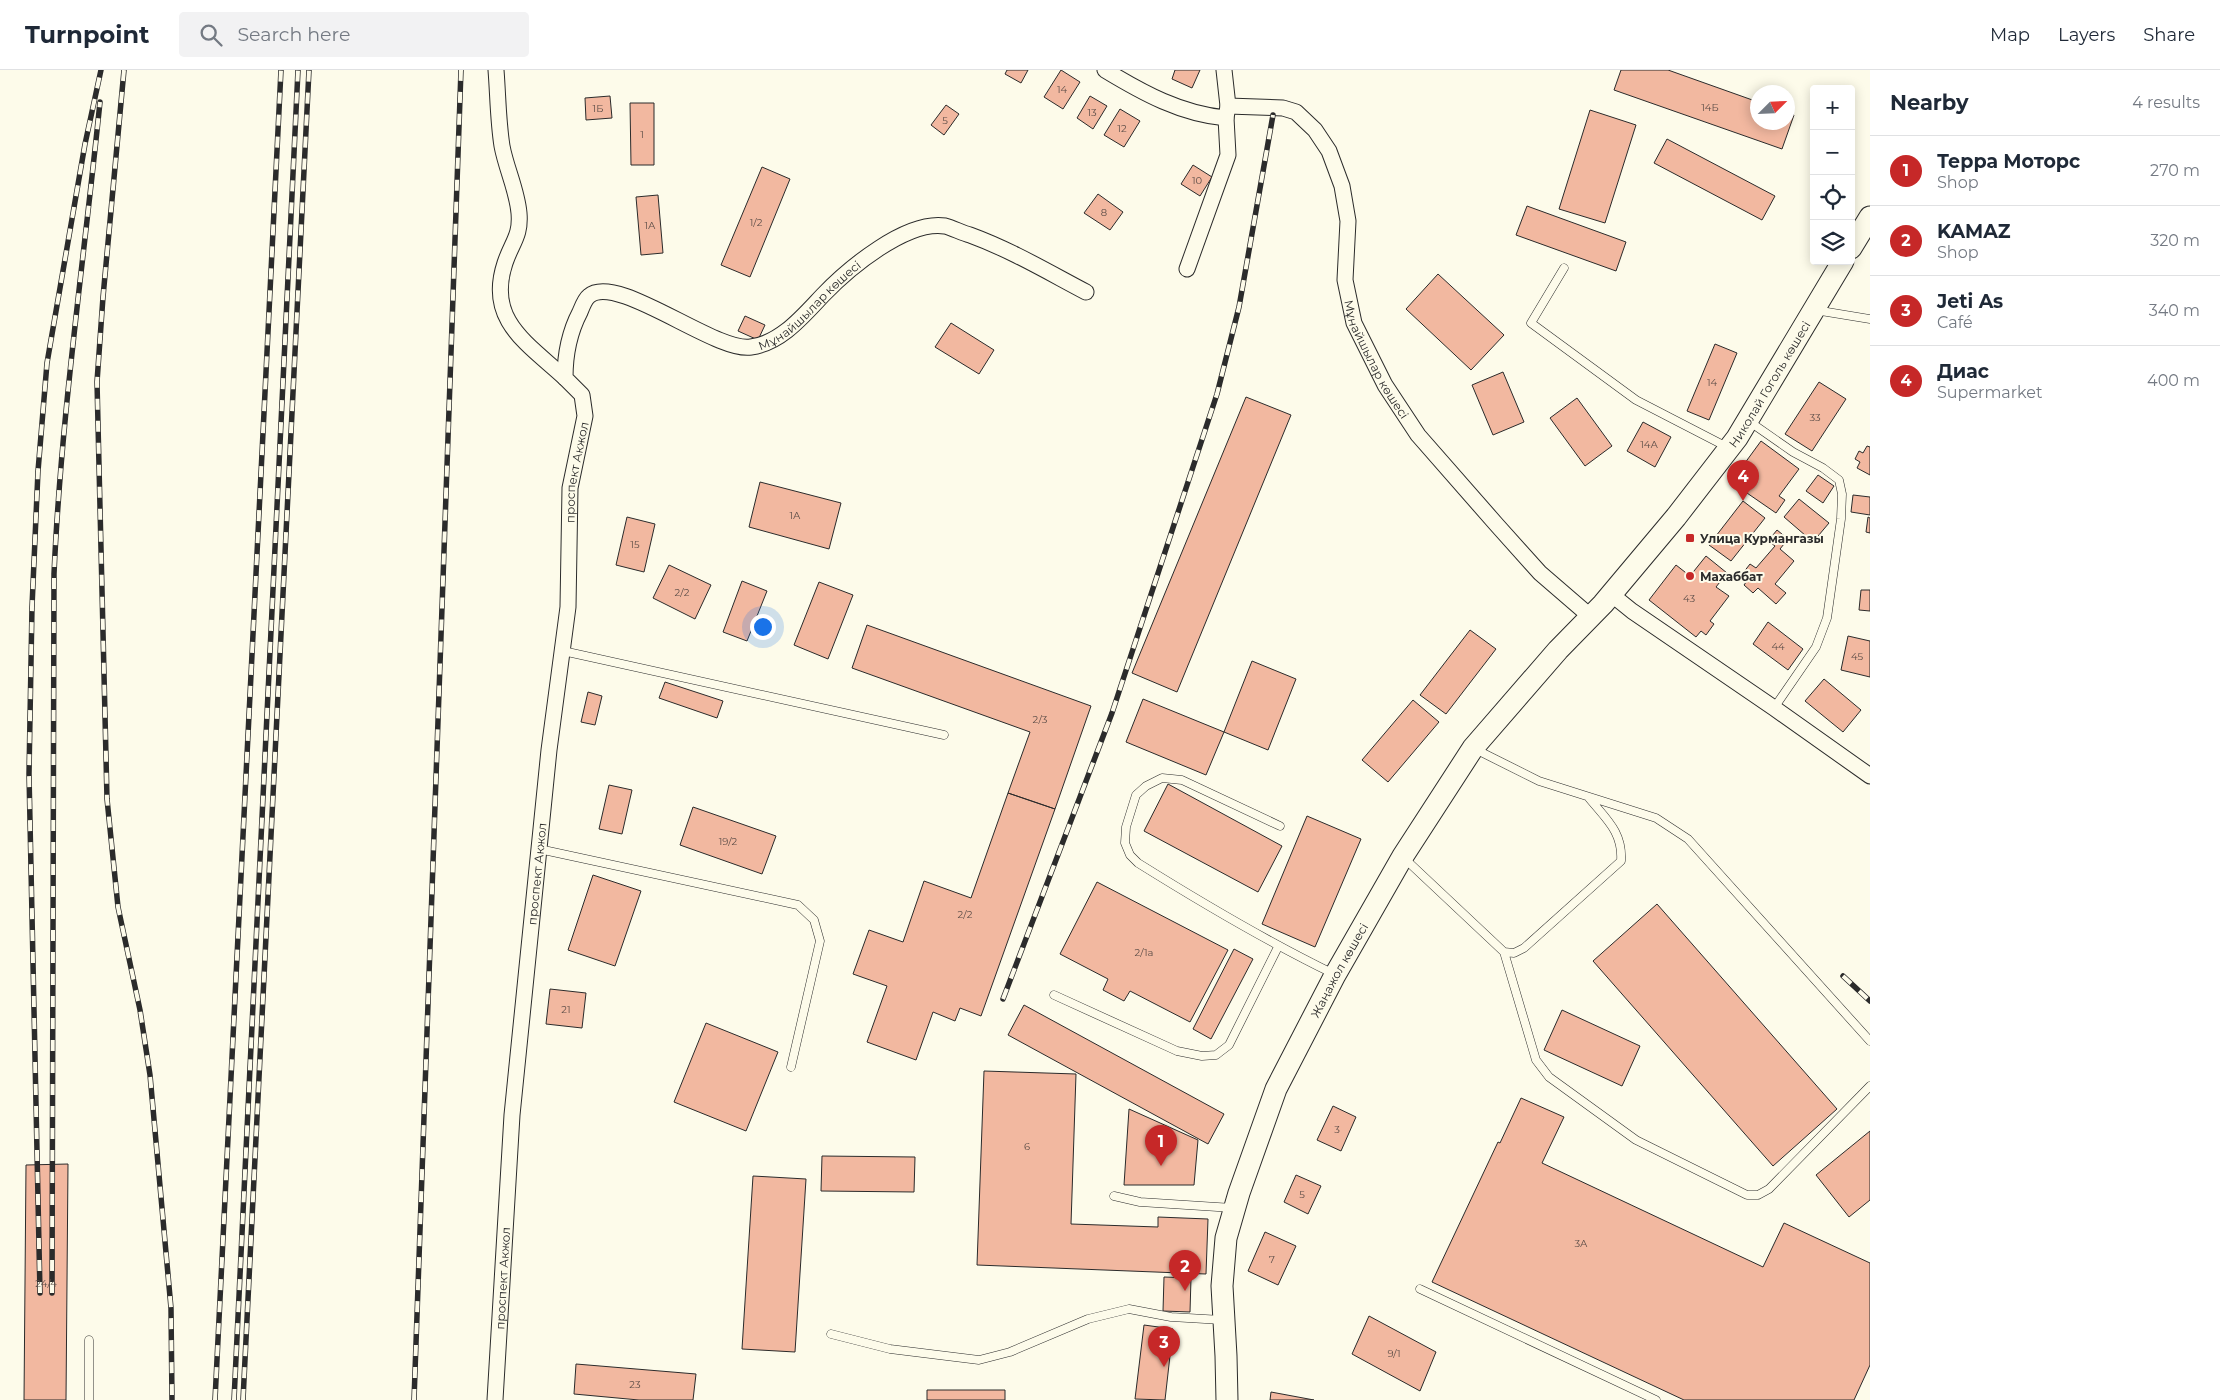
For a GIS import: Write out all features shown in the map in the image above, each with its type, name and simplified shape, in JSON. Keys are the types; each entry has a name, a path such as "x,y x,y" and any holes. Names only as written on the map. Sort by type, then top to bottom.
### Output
{"main road":[{"path":"1855,241 1870,217"},
{"name":"Николай Гоголь көшесі","path":"1602,605 1676,517 1729,448 1748,420 1841,265"},
{"name":"Жаңажол көшесі","path":"1227,1400 1222,1286 1226,1238 1234,1208 1276,1090 1335,975 1403,856 1473,748 1558,650 1602,605"}],"street":[{"name":"проспект Акжол","path":"495,1400 512,1114 539,849 569,600 570,488 585,416 582,395 512,329 501,306 499,280 509,251 520,230 519,210 502,145 496,70"},
{"name":"Мұнайшылар көшесі","path":"1105,70 1147,95 1175,107 1204,116 1227,112 1283,108 1296,112 1315,130 1329,151 1342,186 1348,221 1345,280 1354,323 1385,385 1418,435 1540,573 1602,605"},
{"path":"1187,269 1228,155 1224,70"},
{"name":"Мұнайшылар көшесі","path":"565,378 565,358 572,328 588,296 598,291 648,305 713,338 749,348 784,333 802,318 825,293 872,253 900,237 924,227 945,226 1000,246 1086,292"},
{"path":"1602,605 1632,611 1870,776"}],"lane":[{"path":"1564,268 1531,322 1636,400 1729,448"},
{"path":"1814,310 1870,319"},
{"path":"1748,420 1793,452 1823,468 1839,480 1842,494 1841,519 1828,618 1816,647 1774,708"},
{"path":"563,651 944,735"},
{"path":"1473,748 1539,781 1656,818 1688,839 1870,1041"},
{"path":"1280,826 1182,780 1162,778 1146,786 1136,795 1126,828 1125,843 1130,855 1138,864 1278,947 1335,975"},
{"path":"1504,952 1514,953 1524,948 1621,861 1622,849 1619,835 1589,798"},
{"path":"539,849 798,905 814,920 820,941 791,1067"},
{"path":"1403,856 1504,952 1536,1060 1542,1070 1636,1140 1747,1195 1758,1195 1769,1189 1870,1086"},
{"path":"1054,995 1177,1052 1202,1056 1216,1055 1229,1045 1278,947"},
{"path":"1114,1196 1140,1202 1234,1208"},
{"path":"1420,1289 1656,1400"},
{"path":"831,1334 890,1349 979,1360 1010,1352 1088,1319 1129,1309 1172,1317 1224,1320"},
{"path":"89,1340 89,1400"}],"building":[{"path":"1007,70 1028,70 1021,83 1005,74"},
{"path":"1061,70 1080,82 1063,109 1044,97"},
{"path":"1175,70 1200,70 1192,88 1172,79"},
{"path":"1621,70 1668,70 1750,99 1750,130 1789,130 1782,149 1614,90"},
{"path":"610,96 612,118 586,120 585,98"},
{"path":"1090,96 1107,106 1093,129 1077,118"},
{"path":"630,103 654,103 654,165 631,165"},
{"path":"946,105 959,114 944,135 931,125"},
{"path":"1120,109 1140,121 1124,147 1104,135"},
{"path":"1590,110 1636,125 1605,223 1559,209"},
{"path":"1667,139 1775,196 1762,220 1654,163"},
{"path":"1193,165 1212,177 1200,196 1181,184"},
{"path":"762,167 790,179 750,277 721,265"},
{"path":"1098,194 1123,212 1110,230 1084,213"},
{"path":"658,195 663,253 641,255 636,197"},
{"path":"1527,206 1626,242 1616,271 1516,235"},
{"path":"1438,274 1504,335 1471,370 1406,309"},
{"path":"745,316 765,325 758,340 738,331"},
{"path":"951,323 994,350 979,374 935,347"},
{"path":"1715,344 1737,353 1709,420 1687,411"},
{"path":"1503,372 1524,422 1493,435 1472,385"},
{"path":"1819,382 1846,399 1812,451 1785,434"},
{"path":"1246,397 1291,415 1177,692 1132,673"},
{"path":"1577,398 1612,446 1585,466 1550,418"},
{"path":"1643,422 1671,437 1655,467 1627,451"},
{"path":"1761,441 1799,469 1779,496 1785,500 1776,513 1731,482"},
{"path":"1867,446 1870,447 1870,475 1857,468 1860,462 1855,459 1859,451 1863,453"},
{"path":"1818,475 1834,486 1823,503 1806,491"},
{"path":"760,482 841,503 829,549 749,527"},
{"path":"1853,495 1870,497 1870,515 1851,512"},
{"path":"1799,499 1829,523 1813,542 1784,517"},
{"path":"1743,501 1765,518 1731,561 1709,545"},
{"path":"627,517 655,524 644,572 616,565"},
{"path":"1868,517 1870,518 1870,533 1866,532"},
{"path":"1777,530 1788,539 1780,549 1794,561 1775,584 1786,593 1776,604 1758,588 1753,593 1744,585 1749,578 1743,573 1750,564 1756,568 1775,546 1768,541"},
{"path":"1706,556 1727,573 1716,587 1729,596 1710,621 1714,624 1706,635 1701,631 1696,637 1649,600 1676,565 1690,576"},
{"path":"669,565 711,585 695,619 653,598"},
{"path":"742,581 767,591 747,641 723,632"},
{"path":"819,582 853,595 828,659 794,645"},
{"path":"1861,590 1870,590 1870,611 1859,610"},
{"path":"1768,622 1803,649 1788,670 1753,644"},
{"path":"867,625 1091,706 1055,809 1008,793 1030,732 852,668"},
{"path":"1470,630 1496,649 1446,714 1420,695"},
{"path":"1848,636 1870,641 1870,677 1841,670"},
{"path":"1252,661 1296,679 1268,750 1224,732"},
{"path":"1824,679 1861,710 1843,732 1805,701"},
{"path":"665,682 723,701 717,718 659,698"},
{"path":"588,692 602,696 595,725 581,722"},
{"path":"1143,699 1224,732 1206,775 1126,742"},
{"path":"1413,700 1439,722 1388,782 1362,760"},
{"path":"1168,784 1282,846 1258,892 1144,831"},
{"path":"609,785 632,790 622,834 599,829"},
{"path":"1008,793 1055,809 981,1016 960,1008 955,1021 933,1012 916,1060 867,1042 887,986 853,974 869,930 903,942 924,881 971,898"},
{"path":"693,807 776,836 762,874 680,845"},
{"path":"1307,816 1361,839 1315,947 1262,924"},
{"path":"593,875 641,891 615,966 568,950"},
{"path":"1097,882 1228,950 1190,1022 1130,991 1124,1001 1103,990 1108,979 1060,954"},
{"path":"1657,904 1837,1109 1773,1166 1593,961"},
{"path":"1234,949 1253,959 1211,1039 1193,1029"},
{"path":"550,989 586,993 582,1028 546,1024"},
{"path":"1024,1005 1224,1114 1208,1144 1008,1035"},
{"path":"1562,1010 1640,1046 1622,1086 1544,1050"},
{"path":"706,1023 778,1052 746,1131 674,1102"},
{"path":"984,1071 1076,1074 1071,1224 1158,1227 1158,1217 1208,1219 1206,1274 977,1265"},
{"path":"1521,1098 1564,1117 1542,1163 1763,1267 1784,1223 1870,1263 1870,1365 1854,1400 1684,1400 1432,1282 1498,1142 1500,1143"},
{"path":"1333,1106 1356,1117 1341,1151 1317,1140"},
{"path":"1129,1109 1198,1140 1194,1185 1124,1185"},
{"path":"1870,1131 1870,1200 1849,1217 1816,1175"},
{"path":"822,1156 915,1157 914,1192 821,1191"},
{"path":"68,1164 66,1400 24,1400 26,1165"},
{"path":"1296,1175 1321,1186 1308,1214 1284,1202"},
{"path":"753,1176 806,1179 795,1352 742,1349"},
{"path":"1265,1232 1296,1246 1278,1285 1248,1271"},
{"path":"1164,1277 1191,1278 1190,1312 1163,1311"},
{"path":"1369,1316 1436,1352 1420,1391 1352,1354"},
{"path":"1144,1325 1173,1329 1165,1400 1135,1399"},
{"path":"576,1364 696,1374 693,1400 639,1400 574,1394"},
{"path":"927,1390 1005,1390 1005,1400 927,1400"},
{"path":"1271,1392 1314,1400 1270,1400"}],"railway":[{"path":"40,1293 29,774 32,607 38,471 47,363 85,144 101,70"},
{"path":"124,70 97,382 107,799 118,907 140,1010 150,1075 171,1308 172,1400"},
{"path":"215,1400 281,70"},
{"path":"234,1400 298,70"},
{"path":"243,1400 309,70"},
{"path":"414,1400 461,70"},
{"path":"52,1293 54,574 67,397 100,102"},
{"path":"1003,999 1112,713 1217,394 1239,307 1273,115"},
{"path":"1843,976 1870,1001"}],"place":[{"name":"Диас","path":"1743,501"},
{"name":"Улица Курмангазы","path":"1690,538"},
{"name":"Махаббат","path":"1690,576"},
{"name":"Терра Моторс","path":"1161,1166"},
{"name":"KAMAZ","path":"1185,1291"},
{"name":"Jeti As","path":"1164,1367"}]}
